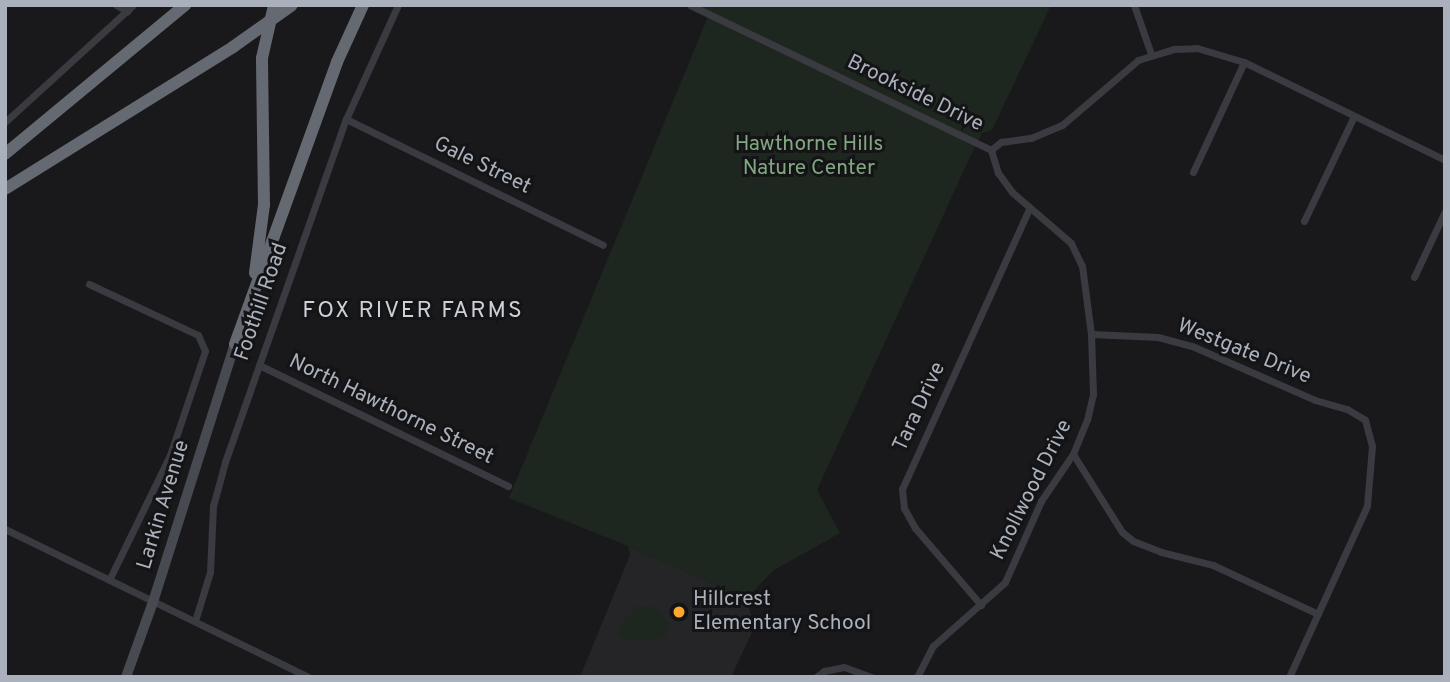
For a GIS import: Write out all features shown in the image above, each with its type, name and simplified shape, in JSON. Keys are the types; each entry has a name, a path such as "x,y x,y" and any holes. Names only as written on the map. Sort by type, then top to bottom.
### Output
{"highway":[{"path":"5,153 185,5"},
{"path":"235,344 254,278 262,226 262,58 274,5"},
{"path":"5,190 211,61 292,5"},
{"path":"235,344 337,62 363,5"}],"main road":[{"name":"Larkin Avenue","path":"126,677 153,602 235,344"}],"street":[{"path":"116,5 130,8"},
{"name":"Foothill Road","path":"195,621 210,572 213,506 259,365 346,119 398,5"},
{"name":"Brookside Drive","path":"690,5 991,150 1001,142 1031,138 1062,125 1121,72 1151,54 1196,48 1244,62 1445,160"},
{"path":"1133,5 1151,54"},
{"path":"5,122 130,8"},
{"path":"1193,172 1244,62"},
{"path":"1304,221 1354,116"},
{"name":"Gale Street","path":"346,119 603,245"},
{"name":"Knollwood Drive","path":"917,677 933,646 1005,582 1041,501 1073,454 1087,421 1093,394 1091,334 1082,266 1070,243 1029,209 999,173 991,150"},
{"name":"Tara Drive","path":"981,605 915,528 904,508 902,489 1029,209"},
{"path":"1414,277 1445,211"},
{"path":"89,284 198,335 205,351 170,455 108,580"},
{"name":"Westgate Drive","path":"1091,334 1158,337 1192,346 1315,400 1360,415 1371,432 1373,466 1367,506 1318,614"},
{"name":"North Hawthorne Street","path":"259,365 508,486"},
{"path":"1073,454 1122,532 1133,541 1161,552 1213,565 1318,614 1289,677"},
{"path":"5,529 308,677"},
{"path":"816,677 834,668 851,668 871,677"}],"shaded area":[{"name":"Hillcrest Elementary School","path":"628,546 746,599 755,626 731,677 580,677 630,555"}],"green space":[{"name":"Hawthorne Hills Nature Center","path":"698,5 1051,5 992,130 982,133 970,157 817,490 840,533 774,570 746,599 628,546 509,498 710,12"},
{"path":"637,606 657,607 670,625 665,638 625,641 617,630"}],"place":[{"name":"Hillcrest Elementary School","path":"679,612"}],"district":[{"name":"FOX RIVER FARMS","path":"413,312"}]}
